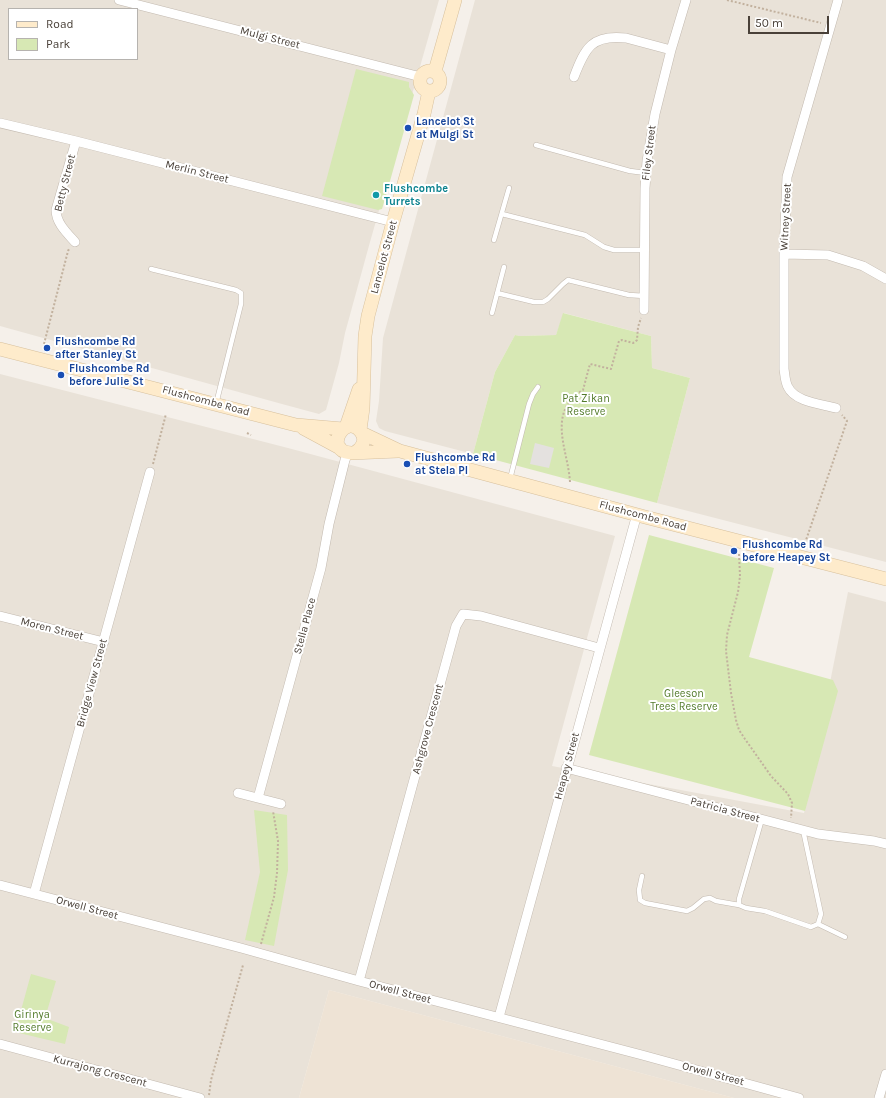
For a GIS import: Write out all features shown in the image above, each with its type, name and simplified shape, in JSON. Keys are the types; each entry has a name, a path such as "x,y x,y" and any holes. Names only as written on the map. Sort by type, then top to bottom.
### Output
{"street":[{"name":"Mulgi Street","path":"119,0 421,77"},
{"path":"435,71 455,0"},
{"name":"Filey Street","path":"644,310 646,173 655,114 671,50 686,0"},
{"name":"Witney Street","path":"836,408 805,400 793,394 787,384 784,369 784,254 787,178 838,0"},
{"path":"574,77 581,58 588,48 594,43 606,38 626,38 671,50"},
{"path":"428,70 435,71 440,76 440,83 437,89 429,91 424,89 420,80 421,77 428,70"},
{"name":"Lancelot Street","path":"361,432 368,316 429,91"},
{"name":"Merlin Street","path":"0,123 393,222"},
{"name":"Betty Street","path":"75,242 62,228 57,218 56,210 76,142"},
{"path":"784,254 828,256 863,266 886,279"},
{"name":"Flushcombe Road","path":"0,349 296,425 344,428"},
{"name":"Lancelot Street","path":"344,428 364,378"},
{"name":"Flushcombe Road","path":"296,425 348,451 400,451"},
{"path":"354,427 361,432 364,441 363,445 358,451 348,451 337,440 344,428 354,427"},
{"name":"Flushcombe Road","path":"361,432 400,451 886,579"},
{"name":"Stella Place","path":"258,798 321,568 330,518 348,451"},
{"name":"Bridge View Street","path":"34,894 150,472"},
{"name":"Heapey Street","path":"498,1018 637,514"},
{"name":"Ashgrove Crescent","path":"359,981 456,626 463,614 481,616 599,648"},
{"name":"Moren Street","path":"0,616 104,642"},
{"name":"Patricia Street","path":"566,768 818,834 874,841 886,844"},
{"path":"238,793 276,803"},
{"name":"Orwell Street","path":"0,885 799,1098"},
{"name":"Kurrajong Crescent","path":"0,1044 200,1098"},
{"path":"879,1098 886,1074"}],"lane":[{"path":"536,145 630,171 646,173"},
{"path":"494,240 509,188"},
{"path":"502,214 586,235 600,245 614,250 645,250"},
{"path":"492,313 504,267"},
{"path":"151,269 236,290 241,293 241,304 216,404"},
{"path":"497,293 534,302 543,302 568,280 629,295 645,296"},
{"path":"510,481 529,404 538,387"},
{"path":"739,904 739,899 762,819"},
{"path":"642,876 639,890 640,900 645,903 687,911 704,899 710,898 716,901 739,904 746,908 764,911 812,927 818,924 821,914 804,830"},
{"path":"818,924 845,937"}],"path":[{"path":"727,0 830,26"},
{"path":"44,344 68,251 75,242"},
{"path":"570,482 564,447 562,426 563,414 571,400 583,390 590,364 611,370 619,342 622,340 633,343 635,342 644,310"},
{"path":"805,544 847,421 836,408"},
{"path":"150,472 166,414"},
{"path":"247,433 251,435"},
{"path":"739,554 740,576 738,592 727,635 726,651 736,720 739,730 745,740 771,776 788,794 792,803 791,827"},
{"path":"258,953 274,897 277,873 278,841 276,803"},
{"path":"209,1098 211,1080 243,965"}],"shaded area":[{"path":"0,0 439,0 370,242 326,410 319,414 0,326"},
{"path":"475,0 886,0 886,562 657,503 690,378 652,368 651,336 564,313 556,335 515,335 495,372 473,454 385,431 379,428 376,421 379,401 383,338"},
{"path":"0,374 288,448 615,536 552,766 804,813 848,592 886,602 886,1098 734,1098 329,990 299,1098 0,1098"},
{"path":"535,443 554,448 549,468 530,464"},
{"path":"329,990 734,1098 299,1098"}],"green space":[{"path":"356,69 409,82 409,87 414,95 382,209 378,210 322,196"},
{"name":"Pat Zikan Reserve","path":"563,313 651,336 652,368 690,378 657,503 473,454 495,372 515,335 556,335"},
{"name":"Gleeson Trees Reserve","path":"649,535 774,568 749,657 833,680 838,691 805,811 589,755"},
{"path":"254,810 287,815 288,870 274,946 245,940 260,872"},
{"name":"Girinya Reserve","path":"31,974 56,981 45,1018 69,1027 65,1044 15,1032"}],"place":[{"name":"Lancelot St at Mulgi St","path":"408,128"},
{"name":"Flushcombe Turrets","path":"376,195"},
{"name":"Flushcombe Rd after Stanley St","path":"47,348"},
{"name":"Flushcombe Rd before Julie St","path":"61,375"},
{"name":"Flushcombe Rd at Stela Pl","path":"407,464"},
{"name":"Flushcombe Rd before Heapey St","path":"734,551"}]}
